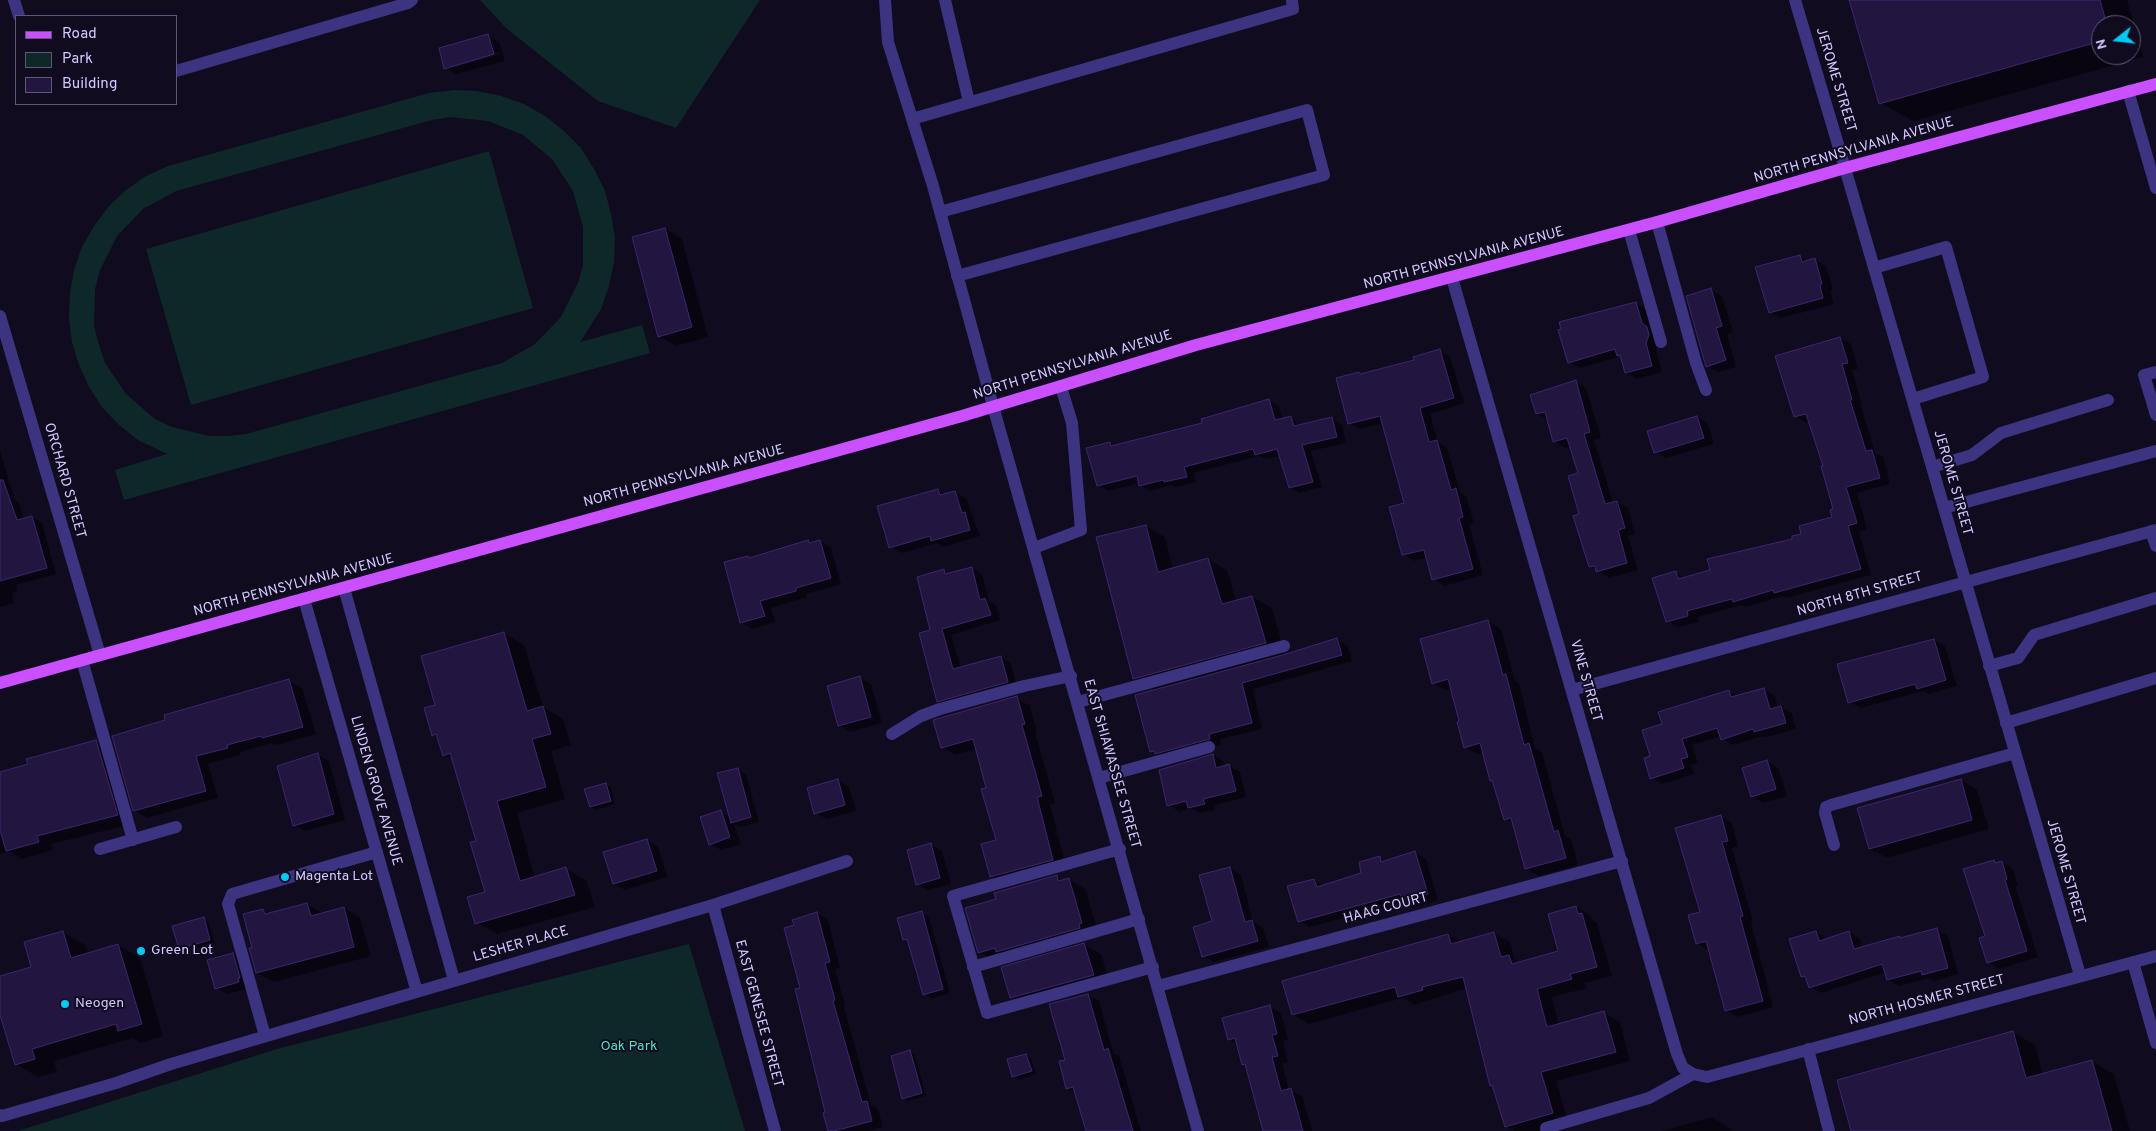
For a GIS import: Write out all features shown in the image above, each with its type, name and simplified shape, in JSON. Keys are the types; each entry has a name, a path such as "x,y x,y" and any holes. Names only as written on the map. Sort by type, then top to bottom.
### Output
{"main road":[{"name":"NORTH PENNSYLVANIA AVENUE","path":"0,683 993,406 1196,345 1629,230 1845,168 2156,84"}],"street":[{"path":"14,0 19,15"},
{"path":"178,70 408,3 412,0"},
{"name":"EAST SHIAWASSEE STREET","path":"885,0 888,42 940,212 1198,1131"},
{"path":"944,0 969,102"},
{"path":"912,119 1293,9 1292,0"},
{"name":"JEROME STREET","path":"1795,0 2080,975"},
{"path":"2128,91 2156,188"},
{"path":"940,212 1307,110 1324,175 958,276"},
{"path":"1657,222 1696,363 1706,390"},
{"path":"1629,230 1661,342"},
{"path":"1874,268 1946,247 1983,377 1912,399"},
{"name":"VINE STREET","path":"1452,278 1677,1054 1683,1068 1693,1074"},
{"name":"ORCHARD STREET","path":"0,316 100,655"},
{"path":"2156,372 2144,375 2156,414"},
{"path":"1034,548 1081,530 1072,423 1061,386"},
{"path":"1932,467 1972,455 2001,433 2108,400"},
{"path":"1944,508 2156,451"},
{"path":"2154,530 2156,546"},
{"name":"NORTH 8TH STREET","path":"1572,690 2154,530"},
{"name":"LINDEN GROVE AVENUE","path":"344,588 454,980"},
{"name":"LINDEN GROVE AVENUE","path":"304,599 417,992"},
{"path":"1989,666 2018,658 2034,635 2155,603"},
{"path":"1078,702 1284,646"},
{"path":"82,660 133,840"},
{"path":"892,734 921,716 940,709 1024,686 1071,676"},
{"path":"2006,723 2156,678"},
{"path":"1099,778 1209,747"},
{"path":"1834,845 1824,813 1826,807 2015,753"},
{"path":"100,850 176,827"},
{"path":"1120,849 953,896 987,1013 1153,968"},
{"path":"265,1036 228,904 232,894 377,852"},
{"name":"LESHER PLACE","path":"0,1115 116,1083 265,1036 713,905 847,861"},
{"name":"HAAG COURT","path":"1158,986 1622,861"},
{"name":"EAST GENESEE STREET","path":"713,905 775,1131"},
{"path":"973,966 1139,919"},
{"name":"NORTH HOSMER STREET","path":"1693,1074 1707,1077 2156,956"},
{"path":"2133,962 2156,1043"},
{"path":"1808,1049 1829,1131"},
{"path":"1546,1128 1648,1098 1693,1074"}],"green space":[{"path":"480,0 760,0 676,128 598,101 506,28"},
{"path":"454,90 477,91 501,96 524,104 545,116 581,148 605,191 615,238 614,262 609,286 601,309 580,342 642,325 650,353 124,500 115,470 167,454 138,440 119,425 102,407 89,387 79,365 72,342 69,318 70,293 74,270 82,247 94,226 109,206 126,190 146,176 168,166 429,93","holes":["450,117 488,121 523,135 552,159 573,191 583,227 583,265 578,283 561,317 535,344 502,363 246,434 209,436 172,427 155,419 126,394 105,363 99,345 94,326 95,289 100,270 117,236 143,209 176,191 432,120"]},
{"path":"489,151 533,308 191,405 146,249"},
{"name":"Oak Park","path":"689,944 745,1131 18,1131 277,1049"}],"building":[{"path":"1849,0 2100,0 2104,15 2091,15 2091,44 1879,104"},
{"path":"488,34 494,54 444,69 439,48"},
{"path":"665,228 692,327 658,337 632,237"},
{"path":"1800,255 1802,262 1815,258 1822,284 1820,285 1823,298 1769,313 1755,267"},
{"path":"1711,288 1722,326 1716,328 1726,360 1706,367 1686,296"},
{"path":"1636,302 1642,323 1647,327 1649,335 1646,343 1652,366 1625,373 1620,355 1617,356 1615,349 1568,363 1558,330 1561,329 1559,322"},
{"path":"1840,337 1848,363 1842,364 1852,400 1850,400 1866,451 1872,450 1880,478 1846,487 1857,523 1848,526 1861,569 1774,593 1773,590 1733,602 1732,599 1687,611 1688,616 1666,622 1652,578 1676,571 1678,579 1710,570 1707,559 1792,539 1792,536 1801,534 1799,526 1832,517 1830,510 1833,509 1821,466 1823,466 1806,414 1794,417 1775,356"},
{"path":"1440,349 1454,398 1420,408 1429,442 1437,440 1451,490 1456,488 1463,517 1459,518 1473,569 1432,580 1424,550 1402,555 1389,507 1404,503 1380,416 1348,424 1336,378 1414,360 1413,357"},
{"path":"1576,380 1590,432 1584,434 1605,504 1617,501 1625,528 1618,530 1627,563 1596,572 1595,566 1589,567 1573,516 1579,514 1568,476 1578,473 1567,438 1553,442 1545,412 1536,414 1530,395"},
{"path":"1269,399 1275,420 1291,416 1294,426 1332,417 1337,437 1302,445 1313,482 1289,488 1277,449 1255,455 1253,449 1184,467 1187,477 1139,486 1137,476 1097,486 1086,448 1110,442 1111,446 1202,423 1201,419"},
{"path":"1697,416 1704,438 1654,453 1647,431"},
{"path":"0,480 3,480 17,520 32,516 47,568 0,581"},
{"path":"938,489 940,495 955,491 962,513 965,512 970,530 931,541 930,536 889,548 877,506"},
{"path":"1146,525 1158,572 1208,558 1222,604 1252,596 1266,643 1133,679 1096,537"},
{"path":"808,540 809,543 820,540 831,578 796,588 796,591 760,601 765,616 740,623 724,562 748,556 749,558"},
{"path":"972,567 980,600 985,598 991,615 942,629 953,669 1001,656 1008,682 937,702 919,633 930,630 917,577 944,569 945,574"},
{"path":"1488,620 1503,675 1506,674 1524,745 1529,743 1554,832 1558,830 1566,858 1525,869 1511,818 1504,820 1492,780 1490,781 1480,743 1464,748 1448,679 1432,684 1420,639"},
{"path":"504,632 527,711 543,706 551,734 532,739 546,787 497,801 520,881 566,867 575,895 475,924 467,897 485,892 470,842 476,841 450,753 443,756 436,734 432,736 424,708 435,705 421,656"},
{"path":"1337,638 1342,655 1242,683 1252,723 1209,734 1210,739 1155,754 1154,751 1150,752 1135,695 1286,654"},
{"path":"1934,639 1946,680 1917,689 1915,684 1848,703 1837,664"},
{"path":"860,676 871,717 838,726 827,686"},
{"path":"289,679 303,727 227,745 228,748 196,756 206,791 133,811 112,736 165,720 164,715"},
{"path":"1764,688 1770,709 1781,706 1786,723 1754,732 1753,729 1721,740 1717,728 1682,739 1688,757 1681,759 1684,768 1650,779 1644,758 1650,756 1642,730 1662,724 1658,712 1729,690 1731,697"},
{"path":"1017,696 1025,724 1022,725 1042,796 1037,797 1053,860 990,877 981,844 996,840 981,789 986,788 973,739 941,748 933,720"},
{"path":"96,740 118,815 37,836 39,842 6,851 0,830 0,772 28,764 26,759"},
{"path":"318,753 334,814 293,826 277,766"},
{"path":"1213,754 1216,768 1229,764 1236,791 1203,799 1205,804 1188,808 1186,801 1167,806 1159,770"},
{"path":"1767,760 1776,789 1751,797 1742,768"},
{"path":"738,768 751,817 731,823 717,773"},
{"path":"838,779 845,805 814,814 807,788"},
{"path":"1961,779 1972,820 1869,849 1857,808"},
{"path":"606,783 611,801 590,807 584,789"},
{"path":"721,810 730,837 709,845 700,817"},
{"path":"1721,815 1728,841 1722,842 1743,916 1740,917 1763,1001 1725,1011 1706,941 1696,944 1688,915 1700,912 1675,828"},
{"path":"647,839 657,871 613,884 603,852"},
{"path":"931,843 940,878 916,885 907,850"},
{"path":"1415,851 1428,894 1402,901 1400,894 1298,922 1287,886 1314,879 1317,887 1361,873 1359,862 1380,856 1381,862"},
{"path":"1994,860 1995,863 2002,861 2007,879 2005,880 2027,951 1987,963 1979,938 1985,936 1963,869"},
{"path":"1230,867 1245,922 1252,920 1258,941 1202,957 1193,927 1212,921 1199,875"},
{"path":"1057,875 1058,881 1069,878 1082,923 1079,924 1080,928 996,952 995,948 978,953 965,908 996,899 994,893"},
{"path":"307,903 311,916 344,907 354,947 256,973 243,914 263,909 265,914"},
{"path":"1576,906 1578,914 1582,913 1597,967 1570,974 1572,979 1537,989 1547,1027 1604,1011 1616,1052 1541,1072 1553,1113 1505,1127 1492,1085 1490,1086 1463,977 1422,987 1423,990 1398,997 1395,987 1292,1015 1282,981 1448,934 1451,944 1494,932 1501,957 1509,955 1512,964 1558,951 1548,914"},
{"path":"922,911 943,989 923,995 907,939 903,940 897,918"},
{"path":"817,912 830,962 825,963 835,1000 833,1001 862,1102 867,1101 872,1121 834,1131 828,1131 823,1113 825,1112 795,989 800,988 784,928 794,925 792,920"},
{"path":"204,917 210,940 179,949 172,926"},
{"path":"1937,928 1948,968 1922,975 1921,971 1887,980 1882,964 1809,988 1805,976 1801,977 1789,939 1816,931 1819,941 1849,931 1854,949"},
{"path":"63,931 71,958 118,944 142,1024 118,1031 116,1024 32,1049 35,1059 15,1065 0,1015 0,976 31,967 24,942"},
{"path":"1084,943 1094,975 1010,998 1001,967"},
{"path":"233,953 240,978 238,978 239,982 215,989 207,960"},
{"path":"1088,994 1104,1050 1108,1048 1133,1131 1086,1131 1073,1087 1066,1089 1059,1061 1065,1060 1049,1004"},
{"path":"1270,1005 1277,1034 1272,1035 1278,1056 1272,1057 1281,1091 1291,1088 1303,1131 1263,1131 1245,1064 1242,1065 1235,1038 1228,1040 1222,1018"},
{"path":"2013,1031 2026,1078 2092,1060 2112,1131 1851,1131 1837,1080"},
{"path":"910,1050 922,1093 902,1099 891,1056"},
{"path":"1026,1054 1032,1071 1012,1077 1007,1059"}],"place":[{"name":"Magenta Lot","path":"285,877"},
{"name":"Green Lot","path":"141,951"},
{"name":"Neogen","path":"65,1004"}]}
